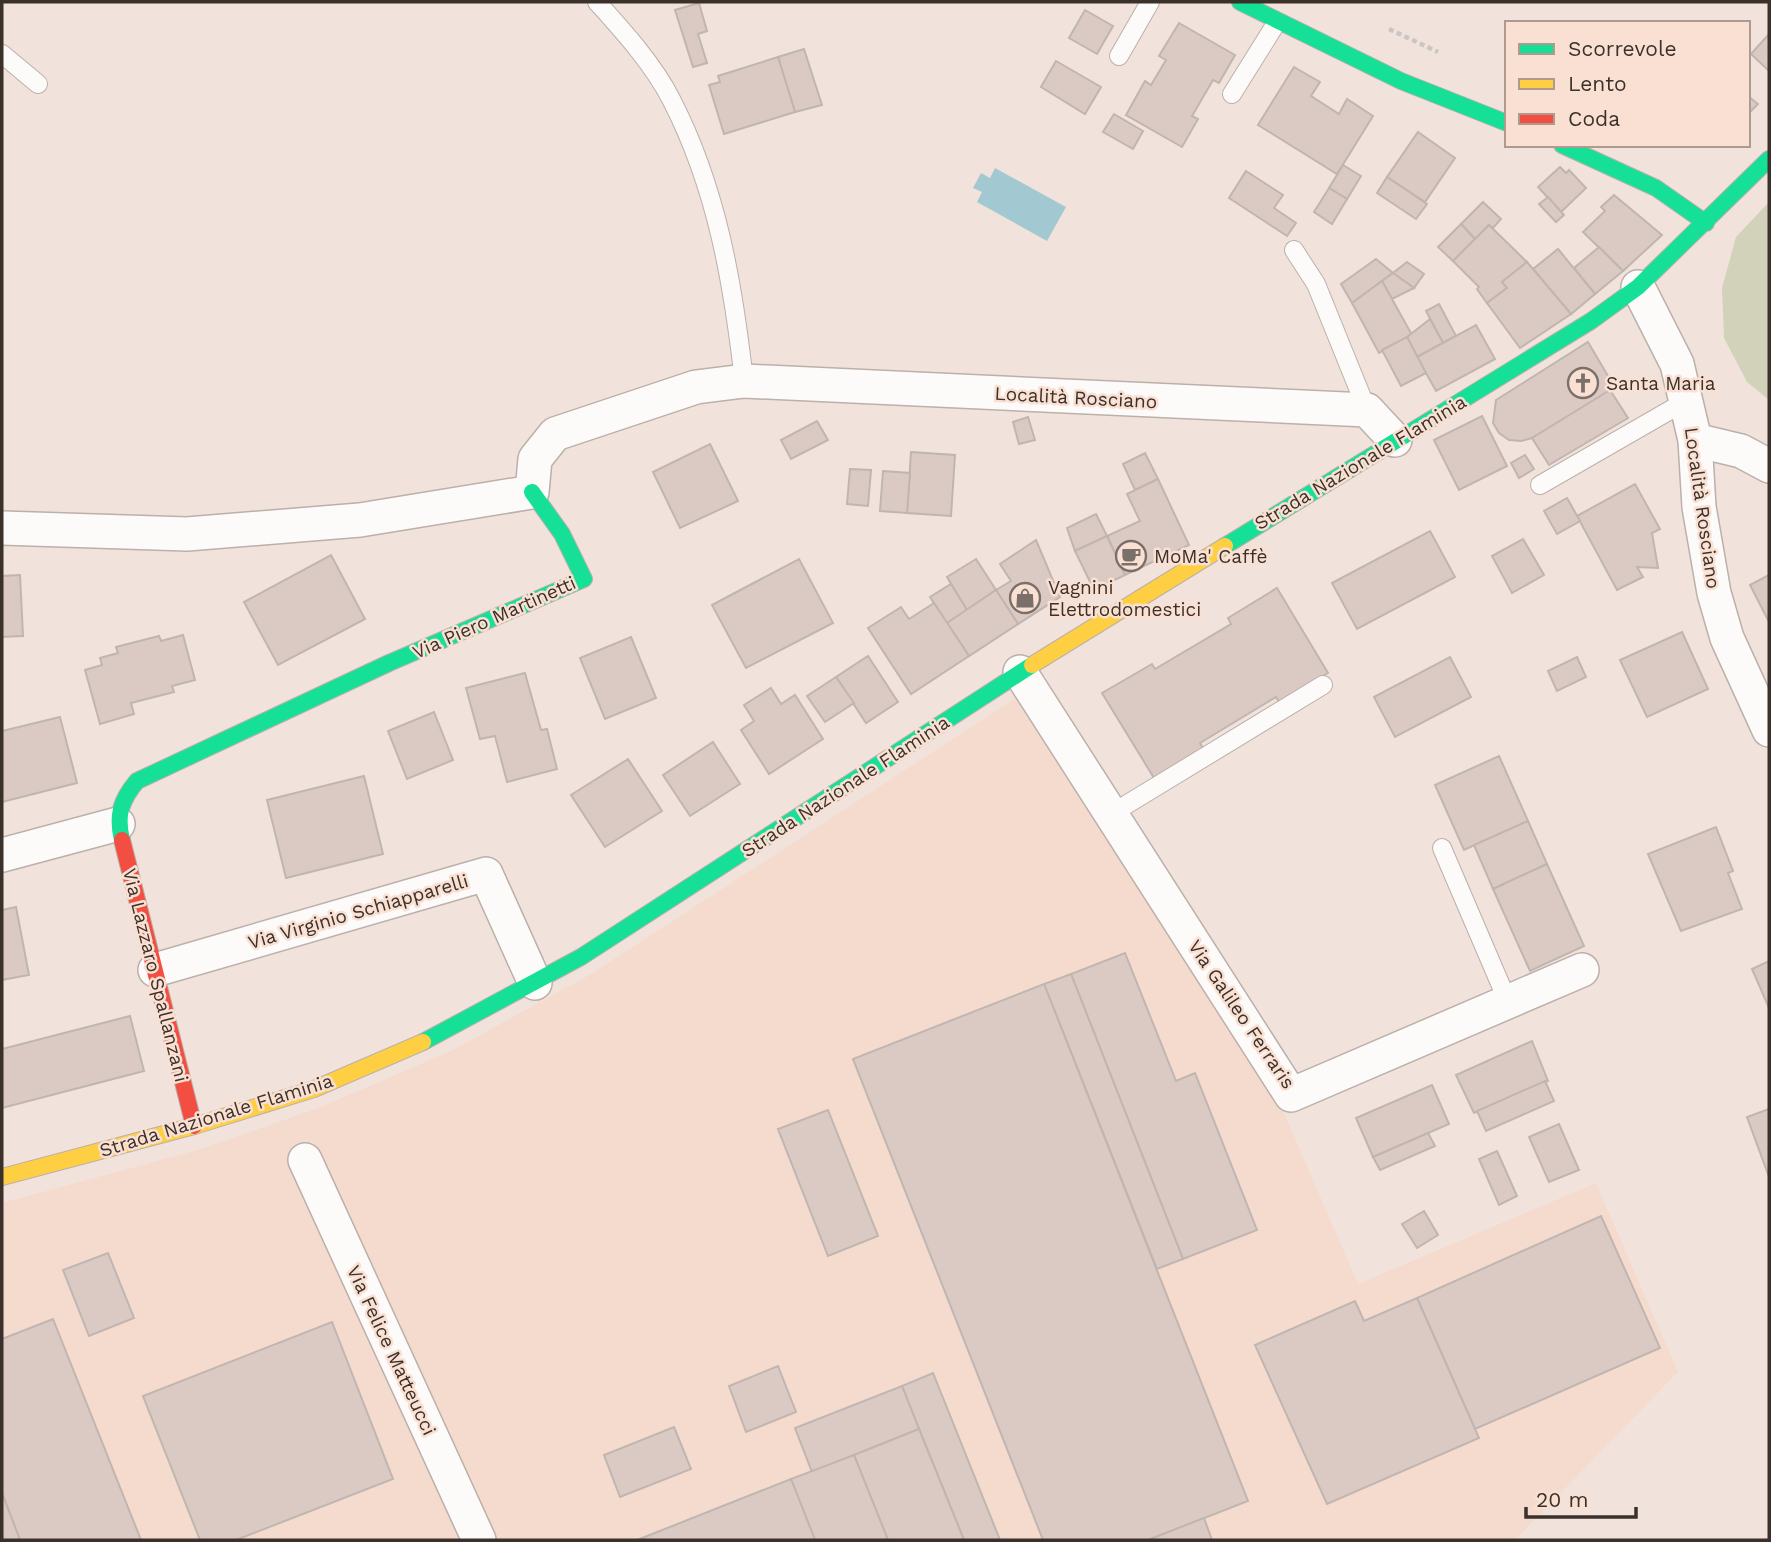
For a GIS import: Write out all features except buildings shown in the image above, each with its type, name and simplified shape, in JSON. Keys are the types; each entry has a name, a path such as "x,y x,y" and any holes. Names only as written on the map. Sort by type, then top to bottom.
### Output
{"main road":[{"path":"1240,2 1401,81 1505,122"},
{"path":"1567,147 1655,186 1688,206 1706,223"},
{"name":"Strada Nazionale Flaminia","path":"2,1177 194,1126 314,1089 447,1032 535,984 581,957 1020,673 1591,321 1638,287 1769,159"},
{"name":"Via Piero Martinetti","path":"118,824 122,798 137,781 388,663 583,579 562,534 532,492"},
{"name":"Via Lazzaro Spallanzani","path":"118,824 194,1126"}],"street":[{"path":"1638,287 1676,364 1686,401"},
{"name":"Località Rosciano","path":"532,492 535,459 555,434 696,387 744,381 1367,410"},
{"name":"Località Rosciano","path":"1686,401 1695,440 1699,507 1714,593 1727,638 1769,730"},
{"path":"1367,410 1395,440"},
{"path":"1695,440 1741,451 1769,466"},
{"path":"2,528 187,534 360,520 532,492"},
{"name":"Via Galileo Ferraris","path":"1020,673 1291,1095 1582,970"},
{"path":"2,855 118,824"},
{"name":"Via Virginio Schiapparelli","path":"155,970 486,874 535,984"},
{"name":"Via Felice Matteucci","path":"305,1160 479,1540"}],"lane":[{"path":"597,2 629,37 670,98 706,178 732,282 744,381"},
{"path":"1119,56 1150,2"},
{"path":"1232,94 1277,22"},
{"path":"2,54 38,84"},
{"path":"1294,250 1316,284 1367,410"},
{"path":"1540,485 1686,401"},
{"path":"1111,814 1323,685"},
{"path":"1442,848 1508,1002"}],"path":[{"path":"1387,29 1446,55"}],"shaded area":[{"path":"1016,698 1285,1115 1358,1284 1596,1183 1678,1372 1515,1540 2,1540 2,1203 201,1149 321,1107 455,1049 591,974"}],"green space":[{"path":"1769,202 1769,400 1747,382 1724,338 1722,288 1736,237"}],"water":[{"path":"995,168 1066,207 1047,241 977,202 982,192 973,188 981,173 990,178"}],"traffic: fast":[{"path":"1240,2 1401,81 1505,122"},
{"path":"1566,147 1656,188 1706,223"},
{"path":"1225,546 1591,321 1638,287 1769,159"},
{"path":"122,840 121,808 137,781 389,663 584,579 562,534 532,492"},
{"path":"423,1042 581,957 1032,665"}],"traffic: slow":[{"path":"1032,665 1225,546"},
{"path":"2,1177 194,1126 314,1089 423,1042"}],"traffic: jam":[{"path":"122,840 194,1126"}],"place":[{"name":"Santa Maria","path":"1583,383"},
{"name":"MoMa' Caffè","path":"1131,556"},
{"name":"Vagnini Elettrodomestici","path":"1025,598"}]}
